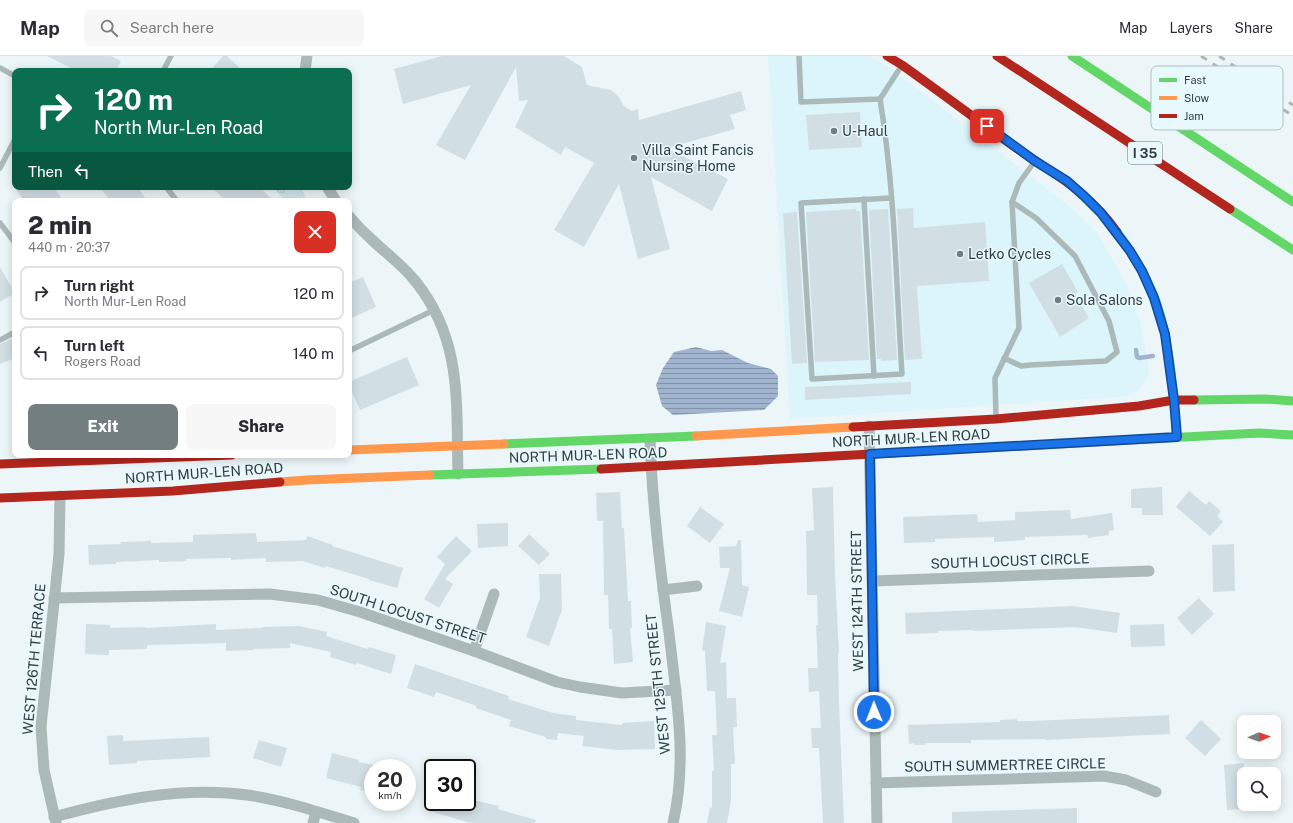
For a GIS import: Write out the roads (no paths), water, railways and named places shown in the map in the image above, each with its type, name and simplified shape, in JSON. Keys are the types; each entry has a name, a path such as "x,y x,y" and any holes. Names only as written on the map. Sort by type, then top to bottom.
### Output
{"main road":[{"path":"887,56 902,65 1035,161 1067,181 1105,218 1130,251 1154,298 1165,334 1174,400 1177,437"},
{"name":"I 35","path":"997,56 1293,250"},
{"path":"1072,56 1151,108"},
{"path":"1184,130 1293,202"},
{"name":"NORTH MUR-LEN ROAD","path":"352,450 650,439 869,426 996,418 1139,406 1174,400 1265,399 1293,401"},
{"name":"NORTH MUR-LEN ROAD","path":"0,498 173,491 306,480 651,466 1259,433 1293,435"},
{"name":"NORTH MUR-LEN ROAD","path":"0,464 155,458"}],"street":[{"path":"305,68 307,56"},
{"path":"352,219 367,236 404,267 427,297 447,339 455,378 458,474"},
{"name":"WEST 124TH STREET","path":"869,426 877,823"},
{"name":"WEST 125TH STREET","path":"650,439 651,466 663,590 676,690 681,757 679,795 673,823"},
{"name":"WEST 126TH TERRACE","path":"55,820 44,770 41,727 59,554 60,496"},
{"name":"SOUTH LOCUST CIRCLE","path":"872,581 1149,571"},
{"path":"663,590 697,586"},
{"name":"SOUTH LOCUST STREET","path":"54,598 270,594 318,600 360,612 474,651 557,682 622,693 676,690"},
{"path":"474,651 494,594"},
{"name":"SOUTH SUMMERTREE CIRCLE","path":"876,783 1104,776 1126,780 1156,792"},
{"path":"55,820 153,796 196,792 247,795 271,799 354,823"},
{"path":"313,823 316,812"}],"lane":[{"path":"165,68 171,56"},
{"path":"799,56 802,102 880,99"},
{"path":"891,198 801,203 812,379 902,374 891,198 886,138 880,99 902,65"},
{"path":"0,68 12,74"},
{"path":"0,168 12,145"},
{"path":"996,418 995,378 1019,328 1012,202 1019,183 1035,161"},
{"path":"864,200 874,376"},
{"path":"1004,358 1021,366 1106,361 1117,352 1109,321 1076,256 1036,218 1012,202"},
{"path":"0,223 12,239"},
{"path":"352,350 434,310"},
{"path":"0,340 12,334"}],"water":[{"path":"696,347 711,351 722,350 748,363 771,369 778,376 778,396 764,410 673,415 662,406 656,385 663,368 674,352"}],"waterway":[{"path":"1136,350 1137,357 1139,358 1153,356"}],"railway":[{"path":"1201,56 1216,66"},
{"path":"1219,56 1234,66"},
{"path":"1283,98 1293,105"},
{"path":"1283,109 1293,116"}],"place":[{"name":"U-Haul","path":"834,131"},
{"name":"Villa Saint Fancis Nursing Home","path":"634,158"},
{"name":"Letko Cycles","path":"960,254"},
{"name":"Sola Salons","path":"1058,300"}]}
